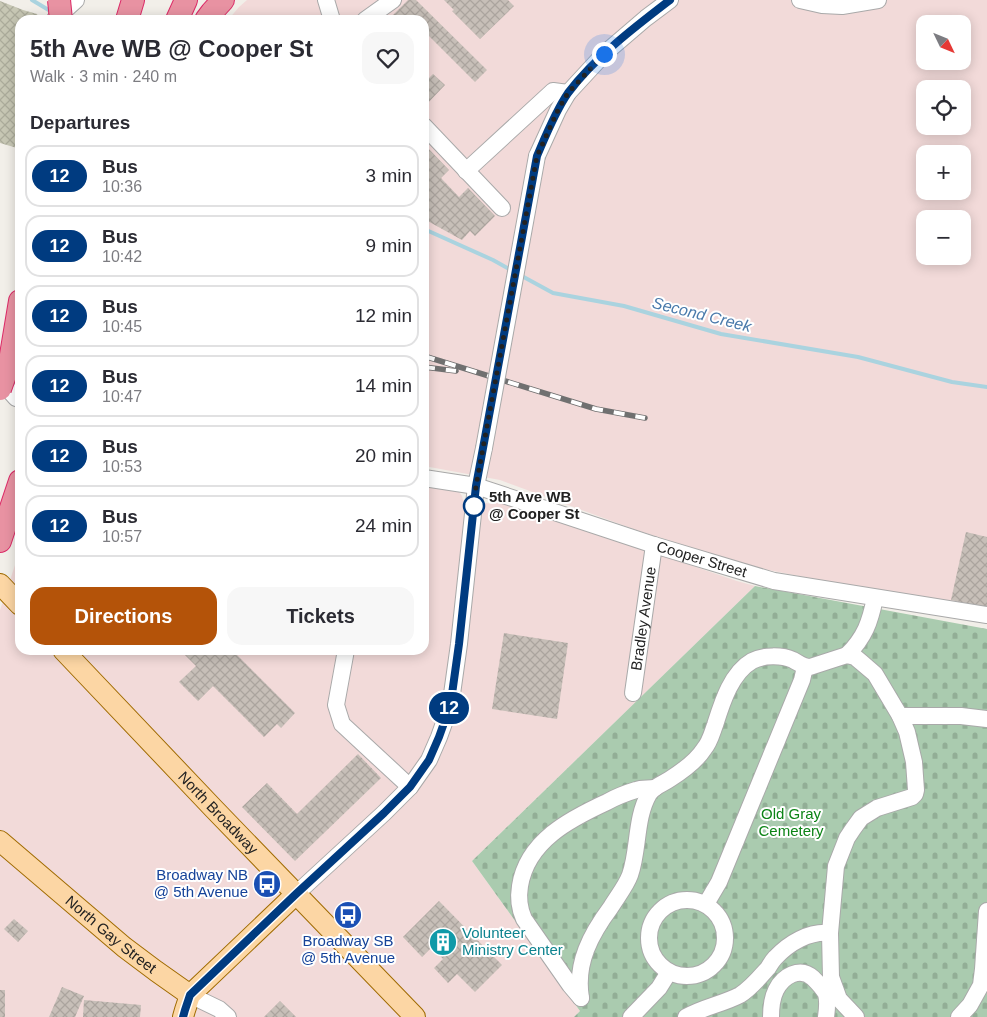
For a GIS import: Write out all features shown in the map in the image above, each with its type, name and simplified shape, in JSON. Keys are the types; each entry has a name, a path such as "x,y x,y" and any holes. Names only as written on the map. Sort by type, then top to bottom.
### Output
{"highway":[{"path":"59,0 61,15"},
{"path":"62,15 64,0"},
{"path":"128,15 133,0"},
{"path":"179,15 186,0"},
{"path":"210,15 224,0"},
{"path":"0,389 15,324"},
{"path":"5,371 15,348"},
{"path":"0,541 15,495"}],"main road":[{"path":"0,584 15,600"},
{"name":"North Broadway","path":"68,655 415,1017"},
{"name":"North Gay Street","path":"0,841 124,947 190,995"},
{"path":"183,1017 190,995 296,894"}],"street":[{"path":"59,15 76,0"},
{"path":"326,0 330,15"},
{"path":"373,15 393,0"},
{"path":"296,894 410,787 429,760 439,737 449,705 459,644 476,486 537,156 568,93 604,54 670,0"},
{"path":"800,0 822,5 842,6 878,0"},
{"path":"466,171 553,91 568,93"},
{"path":"429,131 502,208"},
{"path":"5,371 15,396"},
{"name":"Cooper Street","path":"429,479 476,486 654,545 774,582 987,615"},
{"name":"Bradley Avenue","path":"633,693 654,545"},
{"path":"654,788 638,789 622,795 589,810 563,825 544,842 524,869 519,896 520,911 570,985 581,998 580,976 585,951 630,875 642,815 654,788 671,778 703,751 711,736 730,687 748,664 759,658 783,657 805,667 810,667 847,655 868,627 876,598"},
{"path":"345,655 336,705 342,724 410,787"},
{"path":"826,1017 827,1004 831,992 830,933 836,866 843,848 861,818 871,811 912,797 915,794 913,756 907,732 900,716 883,686 870,669 855,658 847,655"},
{"path":"706,904 719,882 802,680 805,667"},
{"path":"900,716 961,716 987,719"},
{"path":"682,900 694,900 706,904 715,911 722,921 726,933 725,945 721,956 714,966 704,973 680,976 669,972 659,965 652,955 649,931 653,920 661,910 671,903 682,900"},
{"path":"959,1017 970,1005 981,985 987,911"},
{"path":"686,1017 741,994 762,974 774,959 804,937 811,934 830,933"},
{"path":"631,1017 659,988 669,972"},
{"path":"772,1017 771,1006 776,991 785,979 793,973 801,972 808,974 821,987 840,999 856,1017"},
{"name":"North Gay Street","path":"190,995 219,1008 228,1017"}],"shaded area":[{"path":"247,0 987,0 987,610 753,567 636,530 500,480 429,467 429,15 232,15"},
{"path":"0,1 38,15 15,15 15,147 0,143"},
{"path":"429,482 456,488 463,500 493,504 499,500 755,586 472,861 580,1011 574,1017 0,1017 0,610 15,565 15,655 429,655"}],"green space":[{"name":"Old Gray Cemetery","path":"755,586 987,629 987,1017 574,1017 580,1011 472,861"}],"building":[{"path":"408,0 416,0 487,70 475,82 429,36 429,15 393,15"},
{"path":"444,0 508,0 514,6 480,39 452,11 454,10"},
{"path":"433,74 445,85 429,102 429,78"},
{"path":"429,149 449,170 441,178 459,197 468,188 495,216 475,236 470,231 462,240 429,222"},
{"path":"966,532 987,537 987,608 951,600"},
{"path":"504,633 568,643 557,719 492,709"},
{"path":"185,655 237,655 295,713 281,728 277,724 264,737 213,686 198,701 179,682 196,666"},
{"path":"358,754 381,778 295,861 242,807 267,783 297,814"},
{"name":"Volunteer Ministry Center","path":"439,901 502,965 475,992 457,974 448,983 434,968 443,959 432,947 422,957 403,937"},
{"path":"14,919 28,931 18,942 4,929"},
{"path":"62,987 84,996 75,1017 49,1017"},
{"path":"0,990 5,990 5,1017 0,1017"},
{"path":"84,1000 141,1005 140,1017 83,1017"},
{"path":"280,1001 296,1017 264,1017"}],"waterway":[{"name":"Second Creek","path":"32,0 52,12"},
{"name":"Second Creek","path":"429,231 511,270"},
{"name":"Second Creek","path":"520,275 553,293 624,306 721,334 858,357 952,382 987,387"}],"railway":[{"path":"429,358 596,409 645,418"},
{"path":"429,368 456,371"}],"bus line":[{"name":"12","path":"183,1017 190,995 384,813 410,787 429,760 444,723 452,694 476,486 537,156 568,93 604,54 670,0"}],"place":[{"name":"5th Ave WB @ Cooper St","path":"474,506"},
{"name":"Broadway NB @ 5th Avenue","path":"267,884"},
{"name":"Broadway SB @ 5th Avenue","path":"348,915"},
{"name":"Volunteer Ministry Center","path":"443,942"}],"route":[{"path":"474,506 476,486 537,156 568,93 604,54"}]}
